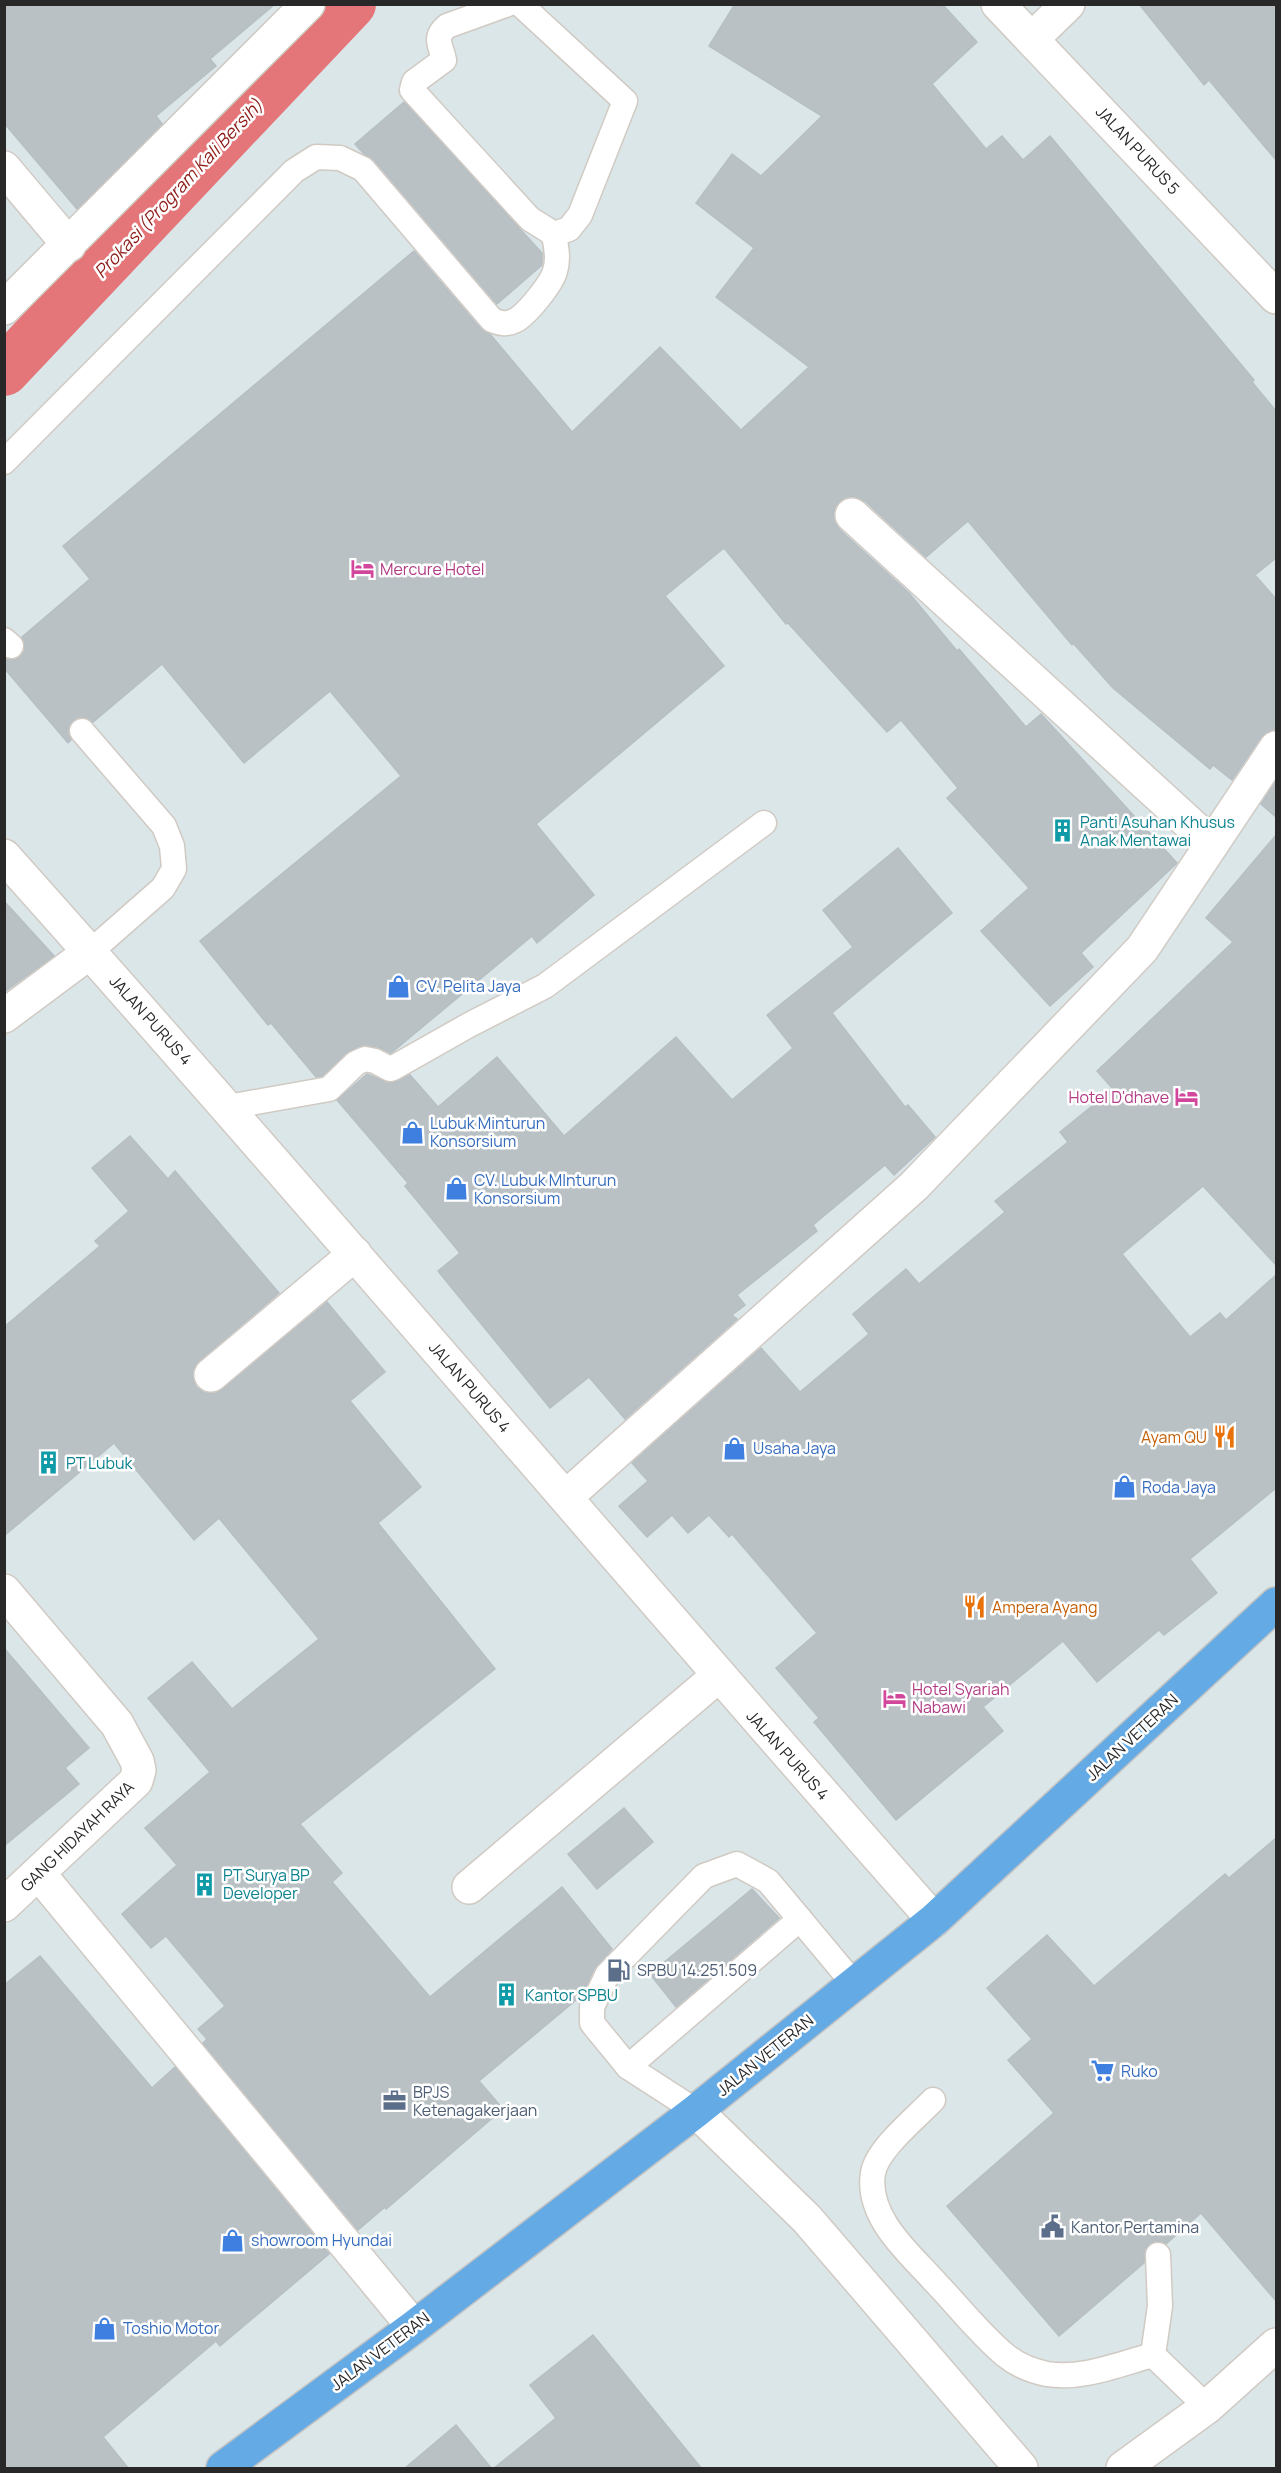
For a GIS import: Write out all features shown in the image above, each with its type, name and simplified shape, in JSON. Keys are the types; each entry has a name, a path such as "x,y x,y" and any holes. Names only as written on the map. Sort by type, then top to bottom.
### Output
{"main road":[{"name":"JALAN VETERAN","path":"223,2469 414,2327 696,2111 934,1920 1276,1604"}],"street":[{"path":"4,308 308,4"},
{"name":"JALAN PURUS 5","path":"998,4 1276,297"},
{"path":"1032,39 1068,4"},
{"path":"4,168 69,245"},
{"path":"852,515 1212,844"},
{"path":"566,1497 914,1186 1142,949 1276,747"},
{"name":"JALAN PURUS 4","path":"4,856 228,1107 718,1676 934,1920"},
{"path":"4,1016 90,952"},
{"path":"211,1376 355,1254"},
{"name":"GANG HIDAYAH RAYA","path":"4,1591 117,1724 137,1761 139,1770 136,1781 4,1905"},
{"path":"469,1887 718,1676"},
{"path":"39,1874 414,2327"},
{"path":"696,2111 807,2219 1021,2469"},
{"path":"1123,2469 1207,2407 1276,2345"}],"lane":[{"path":"508,4 447,26 440,32 437,39 444,60 414,82 412,90 530,219 542,229 554,234 569,229 580,215 626,101 520,4"},
{"path":"4,462 294,171 316,157 340,158 363,169 492,320 503,324 514,321 527,311 555,273 558,257 554,234"},
{"path":"82,731 164,826 172,846 174,869 163,888 90,952"},
{"path":"228,1107 329,1089 356,1063 365,1059 375,1061 390,1069 393,1068 545,986 764,823"},
{"path":"696,2111 628,2067 592,2023 592,2007 607,1975 704,1876 737,1864 768,1881 854,1984"},
{"path":"628,2067 800,1919"},
{"path":"933,2100 880,2156 873,2171 872,2187 876,2205 885,2224 898,2240 976,2326 1006,2356 1019,2365 1046,2374 1068,2376 1153,2355"},
{"path":"1153,2355 1160,2306 1158,2256"},
{"path":"1153,2355 1207,2407"}],"building":[{"path":"4,4 275,4 210,59 216,66 156,116 162,124 77,209 4,123"},
{"path":"735,4 942,4 977,42 932,84 986,149 1002,136 1023,160 1050,136 1254,380 1252,382 1276,411 1276,558 1255,575 1276,599 1276,729 1261,737 1232,780 1213,765 1210,769 1113,688 1073,643 1072,645 968,521 926,557 865,501 855,497 846,497 838,503 834,512 834,521 839,529 909,593 957,651 959,649 1026,727 1041,714 1177,863 1081,953 1093,967 1050,1006 981,931 1029,888 947,798 958,788 901,720 887,732 788,623 786,624 724,548 665,596 724,666 536,824 594,895 537,943 532,936 391,1053 378,1047 359,1046 346,1053 322,1076 316,1077 271,1023 268,1025 200,941 401,776 330,691 244,763 162,664 93,722 86,717 73,720 68,727 71,740 68,743 4,668 4,658 15,660 21,656 25,648 22,637 90,579 63,546 414,251 481,329 490,334 572,432 660,347 741,430 809,367 716,297 754,248 696,203 732,154 761,176 822,116 709,46"},
{"path":"1139,4 1276,4 1276,160 1209,80 1204,85"},
{"path":"404,102 542,253 542,265 497,304 374,160 364,154 355,144"},
{"path":"1276,781 1276,817 1261,804"},
{"path":"1276,835 1276,1265 1203,1186 1122,1254 1190,1337 1220,1313 1226,1320 1276,1275 1276,1488 1190,1559 1217,1593 1164,1635 1159,1630 1097,1682 1063,1641 983,1707 1003,1731 896,1820 814,1722 819,1718 776,1668 817,1633 732,1534 729,1537 709,1515 688,1533 672,1515 647,1537 619,1506 648,1481 632,1463 761,1348 800,1392 869,1334 853,1314 906,1269 919,1284 1005,1212 995,1201 1068,1142 1060,1132 1113,1089 1097,1071 1233,942 1206,918"},
{"path":"898,848 952,913 832,1013 905,1107 908,1105 935,1137 894,1175 885,1165 813,1225 817,1231 737,1295 745,1305 732,1315 737,1319 625,1419 589,1377 550,1408 438,1271 460,1253 405,1186 408,1183 337,1100 367,1074 389,1083 410,1075 438,1107 497,1057 564,1136 676,1037 732,1100 793,1048 767,1015 853,947 823,910"},
{"path":"4,901 54,956 4,992"},
{"path":"130,1136 168,1179 175,1171 279,1293 199,1361 193,1369 196,1387 205,1393 215,1393 223,1389 327,1302 385,1372 350,1401 421,1487 378,1523 495,1669 300,1824 342,1873 332,1882 430,1997 562,1887 612,1949 594,1969 582,1995 479,2081 503,2109 386,2209 385,2207 358,2230 203,2043 207,2039 198,2029 225,2006 166,1936 151,1948 122,1914 177,1865 145,1828 210,1772 148,1698 192,1662 232,1709 319,1639 219,1518 194,1540 114,1443 4,1536 4,1327 100,1246 95,1241 129,1211 92,1168"},
{"path":"4,1648 89,1748 65,1768 79,1784 4,1846"},
{"path":"624,1808 653,1842 597,1889 568,1854"},
{"path":"1276,1838 1276,2301 1201,2213 1166,2244 1158,2241 1150,2243 1145,2249 1144,2263 1059,2336 947,2206 1054,2113 1008,2060 1032,2039 987,1988 1047,1935 1094,1986 1225,1874 1229,1878"},
{"path":"752,1889 779,1918 676,2007 650,1974"},
{"path":"40,1956 152,2088 175,2067 329,2254 220,2346 216,2341 103,2437 129,2469 4,2469 4,1985"},
{"path":"593,2335 702,2469 493,2469 556,2418 530,2385"},
{"path":"456,2425 492,2469 404,2469"}],"waterway":[{"name":"Prokasi (Program Kali Bersih)","path":"4,371 351,4"}],"place":[{"name":"Mercure Hotel","path":"362,569"},
{"name":"Panti Asuhan Khusus Anak Mentawai","path":"1062,831"},
{"name":"CV. Pelita Jaya","path":"398,986"},
{"name":"Hotel D'dhave","path":"1187,1097"},
{"name":"Lubuk Minturun Konsorsium","path":"412,1132"},
{"name":"CV. Lubuk MInturun Konsorsium","path":"456,1189"},
{"name":"Ayam QU","path":"1225,1437"},
{"name":"Usaha Jaya","path":"735,1448"},
{"name":"PT Lubuk","path":"48,1463"},
{"name":"Roda Jaya","path":"1124,1487"},
{"name":"Ampera Ayang","path":"974,1607"},
{"name":"Hotel Syariah Nabawi","path":"894,1698"},
{"name":"PT Surya BP Developer","path":"205,1884"},
{"name":"SPBU 14.251.509","path":"619,1970"},
{"name":"Kantor SPBU","path":"507,1995"},
{"name":"Ruko","path":"1103,2071"},
{"name":"BPJS Ketenagakerjaan","path":"395,2101"},
{"name":"Kantor Pertamina","path":"1053,2227"},
{"name":"showroom Hyundai","path":"233,2240"},
{"name":"Toshio Motor","path":"105,2328"}]}
